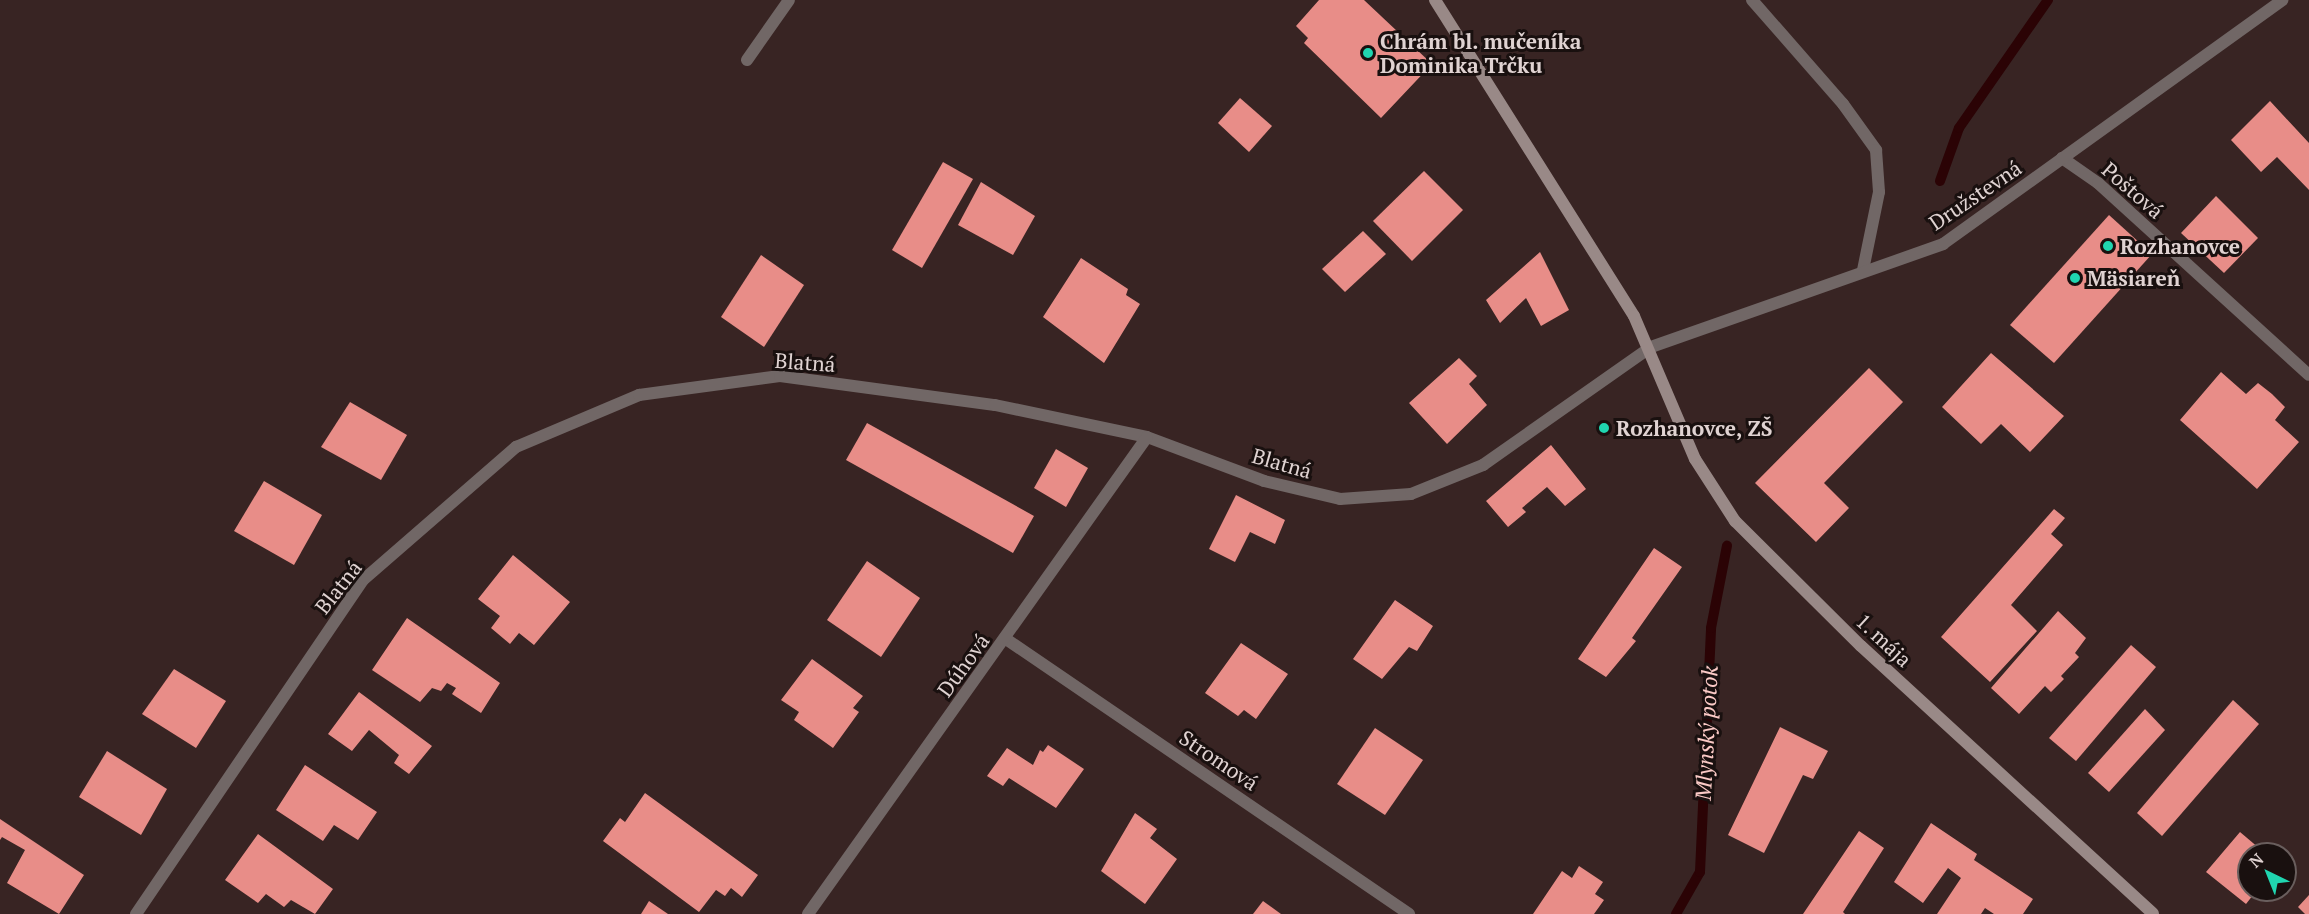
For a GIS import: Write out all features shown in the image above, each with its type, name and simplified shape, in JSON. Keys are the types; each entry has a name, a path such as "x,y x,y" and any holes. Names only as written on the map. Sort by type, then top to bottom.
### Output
{"street":[{"path":"747,60 789,0"},
{"name":"1. mája","path":"1435,0 1651,347 1695,459 1735,521 1861,646 2153,914"},
{"path":"1752,0 1843,104 1876,150 1879,192 1863,270"},
{"name":"Družstevná","path":"1651,347 1863,270 1943,244 2283,0"},
{"name":"Poštová","path":"2062,158 2098,183 2309,375"},
{"name":"Blatná","path":"136,914 363,580 516,447 639,395 780,376 995,405 1147,437 1264,481 1340,499 1411,494 1483,465 1651,347"},
{"name":"Dúhová","path":"808,914 1006,639 1147,437"},
{"name":"Stromová","path":"1006,639 1409,914"}],"building":[{"name":"Chrám bl. mučeníka Dominika Trčku","path":"1319,0 1364,0 1432,64 1381,118 1304,43 1308,38 1296,26"},
{"path":"1240,98 1272,126 1249,152 1218,123"},
{"path":"2270,101 2309,143 2309,190 2277,157 2261,172 2231,140"},
{"path":"943,162 973,179 922,268 892,250"},
{"path":"1424,171 1463,210 1412,261 1373,221"},
{"path":"981,182 1035,216 1013,255 958,225"},
{"path":"2216,196 2258,238 2224,273 2181,233"},
{"path":"2109,215 2152,254 2054,363 2010,325"},
{"path":"1363,231 1386,254 1345,292 1322,269"},
{"path":"1540,252 1569,310 1541,326 1526,298 1500,323 1486,300"},
{"path":"761,255 804,285 764,347 721,317"},
{"path":"1081,258 1128,289 1126,295 1140,304 1104,363 1043,317"},
{"path":"1991,353 2064,416 2030,452 2001,424 1981,444 1942,407"},
{"path":"1459,358 1477,376 1469,384 1487,405 1447,444 1409,403"},
{"path":"1869,368 1903,402 1824,483 1849,508 1816,542 1755,483"},
{"path":"2221,372 2246,394 2258,383 2272,394 2285,407 2275,420 2299,442 2257,489 2180,420"},
{"path":"350,402 407,435 381,480 321,447"},
{"path":"867,423 1034,516 1013,553 846,460"},
{"path":"1551,445 1586,489 1565,506 1547,487 1522,508 1526,512 1508,527 1486,501"},
{"path":"1056,449 1088,468 1066,507 1034,488"},
{"path":"264,481 322,515 294,565 234,531"},
{"path":"1236,495 1285,520 1275,544 1250,532 1235,562 1209,549"},
{"path":"2054,509 2065,518 2051,534 2063,545 2011,605 2037,631 1990,682 1941,637"},
{"path":"1654,548 1682,567 1632,638 1636,641 1606,677 1578,659"},
{"path":"513,555 570,602 534,645 519,633 510,644 491,628 500,616 478,599"},
{"path":"867,561 920,598 881,657 827,620"},
{"path":"1395,600 1433,626 1417,651 1409,647 1382,679 1353,659"},
{"path":"2058,611 2086,638 2075,653 2079,657 2061,676 2064,679 2051,692 2045,686 2019,714 1991,688"},
{"path":"407,618 500,683 481,713 452,694 456,688 447,683 441,691 432,688 420,702 372,670"},
{"path":"1241,643 1288,674 1256,719 1244,710 1238,716 1205,693"},
{"path":"2131,645 2156,667 2076,761 2049,738"},
{"path":"812,659 863,696 853,708 859,712 833,748 794,720 799,712 781,700"},
{"path":"174,669 226,701 196,748 142,714"},
{"path":"359,692 432,746 409,774 394,763 399,755 369,730 352,751 328,734"},
{"path":"2233,700 2259,724 2162,836 2137,813"},
{"path":"2145,709 2165,730 2109,792 2088,773"},
{"path":"1780,727 1828,751 1813,779 1803,775 1764,853 1728,835"},
{"path":"1375,728 1423,760 1385,815 1337,784"},
{"path":"1048,745 1084,769 1056,808 1009,778 1003,786 987,776 1007,748 1033,765 1040,750 1043,752"},
{"path":"107,751 167,789 141,835 79,797"},
{"path":"305,765 377,812 358,840 334,825 323,841 276,810"},
{"path":"645,793 758,875 742,897 731,888 725,896 716,890 699,912 603,841 620,818 625,822"},
{"path":"1135,813 1157,829 1150,838 1177,859 1145,904 1101,871"},
{"path":"0,819 84,875 59,914 7,883 25,850 2,837 0,840"},
{"path":"1931,823 1977,854 1974,860 2033,899 2023,914 1994,914 1985,908 1981,914 1937,914 1961,878 1948,868 1923,903 1894,882"},
{"path":"1859,831 1884,848 1843,912 1845,914 1803,914"},
{"path":"2240,832 2252,842 2237,842 2237,897 2206,872"},
{"path":"258,834 333,889 315,914 291,900 284,907 266,894 258,903 225,880"},
{"path":"1579,866 1603,882 1595,894 1604,900 1594,914 1533,914 1562,871 1572,878"},
{"path":"2309,895 2309,914 2305,914 2298,907"},
{"path":"649,901 668,914 641,914"},
{"path":"1263,901 1281,914 1253,914"}],"waterway":[{"name":"Mlynský potok","path":"1940,181 1959,128 2048,0"},
{"name":"Mlynský potok","path":"1676,914 1700,872 1711,628 1727,546"}],"place":[{"name":"Chrám bl. mučeníka Dominika Trčku","path":"1368,53"},
{"name":"Rozhanovce","path":"2108,246"},
{"name":"Mäsiareň","path":"2075,278"},
{"name":"Rozhanovce, ZŠ","path":"1604,428"}]}
